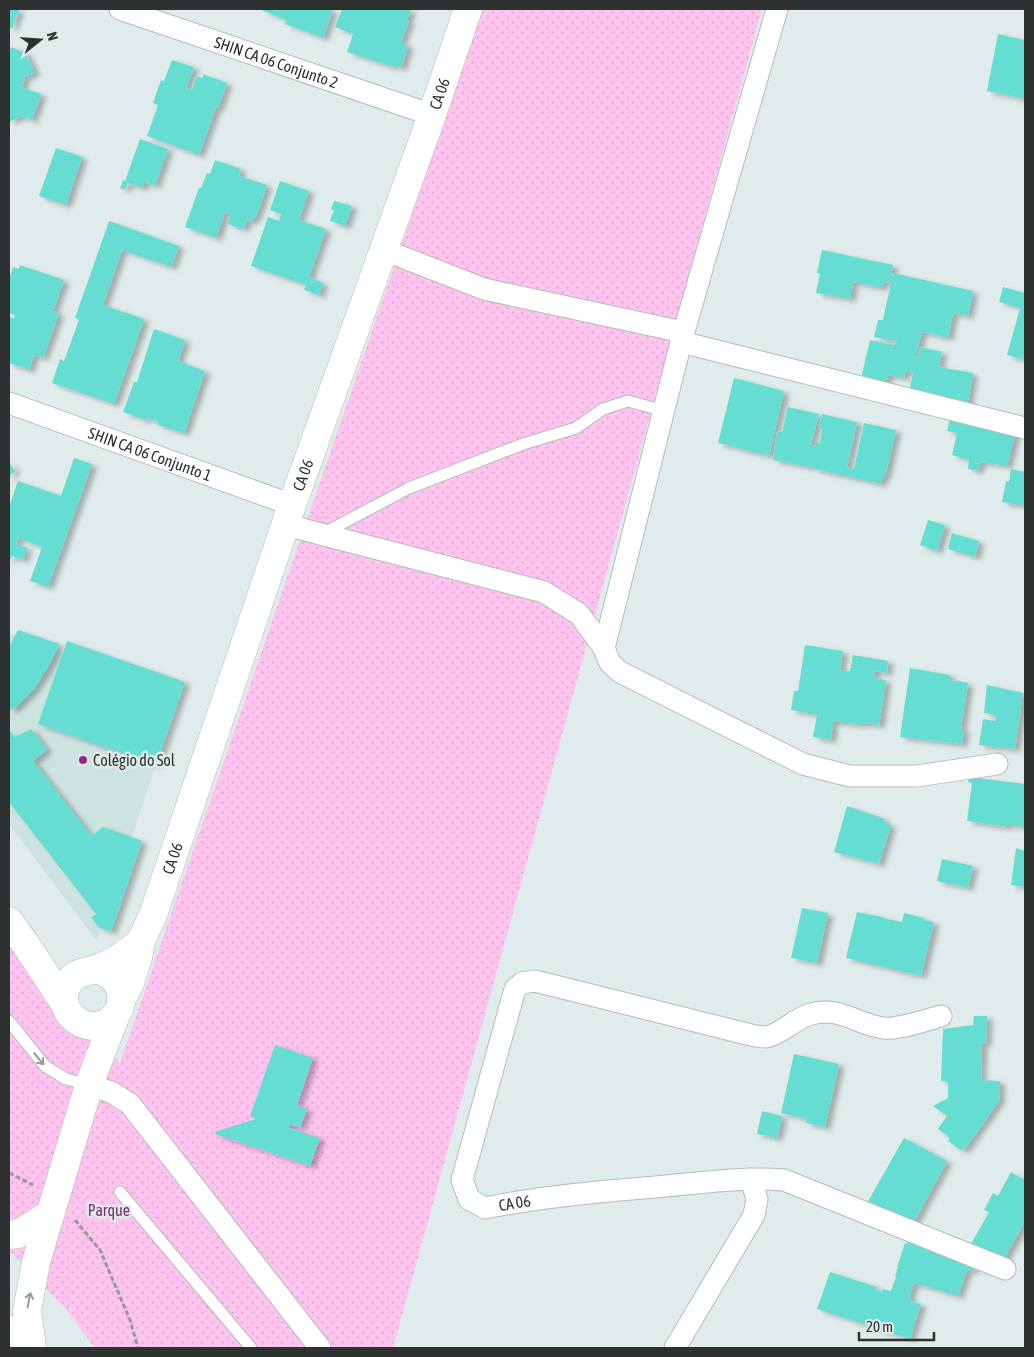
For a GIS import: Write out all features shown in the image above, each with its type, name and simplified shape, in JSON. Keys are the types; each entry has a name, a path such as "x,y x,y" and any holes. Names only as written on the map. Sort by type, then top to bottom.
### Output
{"street":[{"name":"SHIN CA 06 Conjunto 2","path":"120,9 432,114"},
{"name":"CA 06","path":"32,1348 27,1311 36,1262 89,1085 118,1007 130,983 141,941 153,915 289,515 468,9"},
{"path":"604,648 682,337 777,9"},
{"path":"384,250 484,289 682,337 1025,428"},
{"name":"SHIN CA 06 Conjunto 1","path":"9,403 289,515 322,534 544,592 579,614 604,648 610,663 620,672 803,764 850,776 917,776 997,764"},
{"path":"9,921 65,1004 69,1014 76,1021 86,1026 101,1025 118,1007 119,987 114,978 105,972 90,970 51,958 26,945"},
{"name":"CA 06","path":"65,1004 65,993 68,984 75,976 118,959 141,941"},
{"name":"CA 06","path":"941,1016 888,1029 873,1027 848,1015 828,1012 809,1014 766,1037 751,1035 535,981 522,983 515,989 462,1180 469,1199 485,1208 512,1202 590,1192 751,1179 784,1180 1005,1269"},
{"path":"89,1085 111,1092 130,1104 320,1348"},
{"path":"675,1348 754,1214 757,1199 751,1179"},
{"path":"9,1235 18,1234 52,1205"},
{"path":"9,1330 24,1348"}],"lane":[{"path":"322,534 409,488 523,444 576,428 603,409 628,401 664,411"},
{"path":"9,1020 45,1066 66,1079 89,1085"},
{"path":"120,1192 251,1348"}],"path":[{"path":"9,1173 52,1205 100,1250 130,1320 138,1348"}],"shaded area":[{"name":"Colégio do Sol","path":"9,633 179,695 97,941 9,824"}],"green space":[{"name":"Parque","path":"483,9 762,9 393,1348 95,1348 65,1308 9,1250 9,924 120,1063"}],"building":[{"path":"9,9 19,9 12,29 9,27"},
{"path":"264,9 333,9 323,38 285,24 287,20 263,11"},
{"path":"342,9 411,9 401,43 408,46 401,68 347,52 353,34 335,27"},
{"path":"998,34 1025,40 1025,99 987,91"},
{"path":"11,47 26,53 35,73 25,77 22,88 41,94 32,120 21,116 9,122 9,53"},
{"path":"172,60 194,67 186,88 192,90 197,76 203,78 203,74 227,83 218,108 216,107 199,155 147,136 158,105 153,103 161,80 164,81"},
{"path":"140,139 168,149 155,186 144,182 142,188 128,183 125,190 120,188 123,180 125,181"},
{"path":"56,148 82,157 66,205 39,196"},
{"path":"215,160 241,169 239,176 267,185 256,217 252,222 247,220 244,229 233,226 227,223 231,214 225,212 216,238 185,227 199,188 201,188 207,173 210,174"},
{"path":"280,181 309,191 299,220 326,229 309,277 323,283 319,295 304,290 306,285 251,266 268,217 279,221 281,214 270,210"},
{"path":"334,201 352,206 345,226 330,221 334,210 331,209"},
{"path":"109,221 179,246 171,267 122,250 103,305 144,319 114,404 52,383 60,359 64,361 79,320 75,318"},
{"path":"822,250 893,265 890,283 883,282 882,288 853,282 850,299 816,293 820,274 817,273"},
{"path":"20,265 64,280 53,311 59,313 43,358 34,355 29,370 9,363 9,317 14,319 15,315 9,313 9,280 13,267 19,269"},
{"path":"893,273 973,291 968,316 953,313 948,338 922,332 915,358 917,359 920,347 942,352 939,367 973,373 967,406 909,392 913,373 905,371 904,378 888,375 886,384 861,379 870,340 895,345 897,338 895,337 894,341 874,337 878,320 883,320"},
{"path":"1003,287 1025,293 1025,360 1007,355 1020,308 999,302"},
{"path":"154,329 185,340 178,361 205,371 184,433 158,425 159,422 146,418 145,420 123,412 134,382 137,382"},
{"path":"734,378 784,391 769,456 718,443"},
{"path":"788,407 819,414 811,445 816,446 816,443 820,443 822,429 819,428 822,414 857,422 847,467 854,469 864,423 896,430 885,477 883,476 881,484 814,469 815,467 773,460 777,431 782,432"},
{"path":"951,414 1016,431 1007,466 981,462 978,471 968,469 969,460 952,455 957,433 947,431"},
{"path":"74,458 92,464 48,587 30,581 42,547 18,538 16,544 27,548 23,560 12,556 9,563 9,507 18,481 61,496"},
{"path":"9,461 15,472 11,474 9,483"},
{"path":"1011,469 1025,472 1025,506 1002,502 1006,481 1009,482"},
{"path":"928,520 945,525 937,551 920,545"},
{"path":"952,533 979,541 975,557 948,549"},
{"path":"18,630 59,644 50,664 34,689 15,708 9,711 9,647"},
{"path":"67,641 185,682 156,765 38,724"},
{"path":"805,645 843,651 840,670 850,671 853,655 888,661 887,673 875,671 874,678 886,680 879,726 833,721 831,740 813,737 817,715 791,710 794,691 798,691"},
{"path":"910,668 950,675 950,680 968,683 961,729 964,730 962,744 900,737"},
{"path":"987,685 1023,693 1015,749 979,745 983,719 995,721 996,715 984,713"},
{"path":"31,729 47,750 33,761 91,836 103,827 142,841 111,932 98,927 91,917 96,914 9,802 9,730 15,737"},
{"path":"969,777 1025,784 1025,827 1007,824 1007,827 967,821 972,783 968,782"},
{"path":"847,806 885,819 884,823 891,825 879,864 834,852"},
{"path":"1016,848 1025,851 1025,887 1011,885"},
{"path":"942,859 973,866 968,888 937,881"},
{"path":"802,908 828,913 817,963 791,958"},
{"path":"857,912 902,922 904,913 934,922 921,976 846,958"},
{"path":"974,1016 987,1016 986,1044 982,1044 981,1080 1000,1081 999,1101 962,1151 948,1141 950,1138 938,1129 947,1116 933,1106 948,1098 948,1082 941,1081 943,1029 973,1025"},
{"path":"275,1045 313,1058 297,1105 307,1109 300,1128 290,1124 289,1128 320,1138 310,1166 215,1134 215,1132 256,1119 250,1116"},
{"path":"794,1054 839,1064 825,1127 806,1123 807,1119 781,1113"},
{"path":"762,1111 782,1116 777,1138 757,1134"},
{"path":"904,1138 947,1161 912,1226 867,1203"},
{"path":"1011,1172 1023,1179 1025,1175 1025,1221 1003,1261 971,1244 989,1212 984,1210 993,1193 998,1196"},
{"path":"908,1239 930,1248 929,1251 975,1267 973,1271 967,1270 958,1296 914,1283 909,1297 911,1298 910,1301 921,1304 910,1339 817,1309 830,1272 877,1287 876,1290 882,1292 883,1289 891,1291 897,1267"}],"place":[{"name":"Colégio do Sol","path":"83,760"}]}
